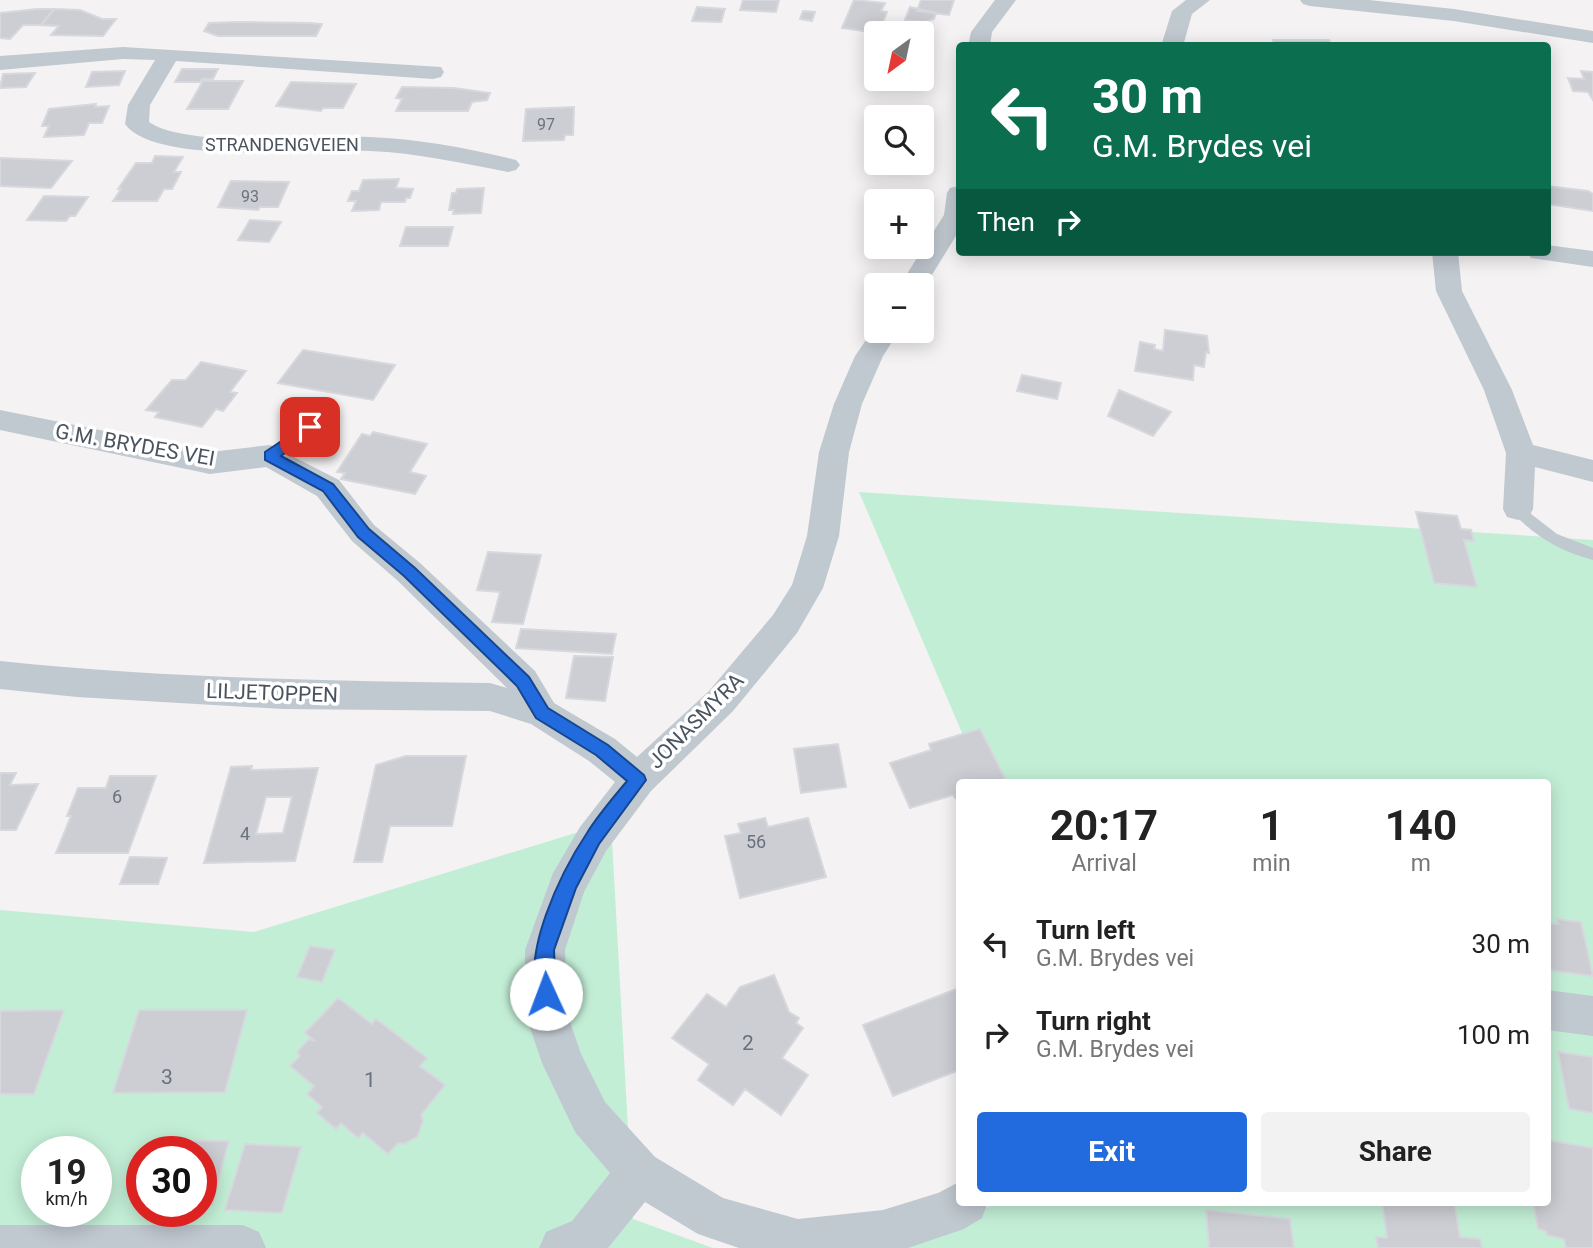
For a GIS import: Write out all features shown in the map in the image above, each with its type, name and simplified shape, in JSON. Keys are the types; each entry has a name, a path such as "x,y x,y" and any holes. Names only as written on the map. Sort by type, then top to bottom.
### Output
{"street":[{"path":"980,42 982,32 1006,0"},
{"path":"1173,42 1182,11 1200,0"},
{"path":"1310,0 1450,8 1593,37"},
{"path":"0,63 123,53 433,72"},
{"name":"STRANDENGVEIEN","path":"169,54 139,105 137,124 153,135 191,144 370,144 418,148 508,165"},
{"path":"920,273 956,211"},
{"path":"1551,253 1593,259"},
{"path":"1445,256 1449,291 1498,390 1521,453 1518,509"},
{"name":"JONASMYRA","path":"877,343 848,404 834,452 823,536 807,587 785,624 721,701 638,780 587,850 567,886 545,950 547,1016 563,1063 590,1117 639,1173 714,1218 798,1242 883,1233 948,1213 959,1206"},
{"name":"G.M. BRYDES VEI","path":"0,419 210,463 270,456"},
{"path":"1521,453 1593,471"},
{"path":"270,456 328,488 363,533 409,572 523,681 542,713 602,750 638,780"},
{"name":"LILJETOPPEN","path":"0,675 77,683 283,695 490,697 542,713"},
{"path":"1551,1011 1593,1016"},
{"path":"562,1248 589,1237 639,1173"},
{"path":"0,1248 243,1248"}],"lane":[{"name":"G.M. BRYDES VEI","path":"270,456 310,427"},
{"path":"1518,509 1537,530 1575,550 1593,554"}],"green space":[{"path":"859,492 1593,540 1593,1248 864,1248 991,1206 1551,1206 1551,779 982,779"},
{"path":"611,822 633,1219 713,1248 0,1248 0,910 254,932"}],"building":[{"path":"743,0 779,0 776,12 740,10"},
{"path":"854,0 885,3 881,11 887,12 883,21 864,21 864,31 842,28"},
{"path":"921,0 954,0 949,15 917,11"},
{"path":"697,7 725,9 721,22 692,21"},
{"path":"910,7 936,13 934,19 928,21 905,20"},
{"path":"54,9 41,25 23,25 10,39 0,38 0,13"},
{"path":"54,9 80,10 102,19 116,19 103,36 51,35 59,26 41,25"},
{"path":"803,11 815,12 812,21 800,19"},
{"path":"209,23 322,24 316,36 218,36 204,31"},
{"path":"1273,40 1330,42 1274,42"},
{"path":"182,69 218,69 213,79 175,82"},
{"path":"125,71 119,85 86,87 92,72"},
{"path":"1581,71 1593,72 1593,100 1588,92 1573,91 1568,78 1584,79"},
{"path":"35,73 26,87 0,88 3,74"},
{"path":"203,81 243,81 228,109 187,109"},
{"path":"291,82 356,84 343,108 323,108 321,111 276,106"},
{"path":"402,87 454,88 490,93 487,100 472,102 468,111 396,111 402,99 396,98"},
{"path":"96,104 95,107 109,106 102,123 89,123 84,135 44,137 49,126 42,126 49,109"},
{"path":"574,107 573,135 565,135 564,140 523,141 526,109"},
{"path":"155,156 183,157 174,172 181,172 172,189 164,189 157,201 113,201 136,163 152,163"},
{"path":"0,158 72,161 51,188 0,186"},
{"path":"399,179 396,188 413,189 410,198 406,198 405,202 381,202 379,210 352,211 356,201 348,201 352,191 359,191 363,180"},
{"path":"231,181 289,182 278,207 260,207 258,210 218,207"},
{"path":"1551,186 1588,191 1593,194 1593,211 1551,205"},
{"path":"484,188 481,213 453,214 454,210 449,210 452,193 456,193 457,189"},
{"path":"44,196 88,197 75,216 70,216 66,221 27,220"},
{"path":"250,220 281,222 269,242 238,240"},
{"path":"406,227 453,227 448,246 400,246"},
{"path":"1165,330 1207,336 1209,353 1206,352 1204,367 1194,365 1193,380 1135,371 1140,342 1155,345 1154,349 1163,351"},
{"path":"303,350 395,365 373,400 278,383"},
{"path":"201,362 246,371 230,392 237,393 223,411 216,409 202,427 155,417 159,412 146,410 172,380 186,380"},
{"path":"1022,375 1061,383 1057,399 1017,391"},
{"path":"1119,390 1171,412 1153,436 1108,416"},
{"path":"373,432 427,444 410,472 426,476 415,494 341,479 345,473 337,472 362,434 370,436"},
{"path":"1416,512 1457,516 1461,529 1471,530 1474,541 1464,540 1477,587 1434,583"},
{"path":"488,552 541,555 523,624 492,622 500,592 477,590"},
{"path":"521,629 616,634 612,654 516,648"},
{"path":"574,656 613,657 605,701 566,698"},
{"path":"980,729 1005,779 956,779 956,798 953,795 910,808 890,763 931,750 929,744"},
{"path":"838,744 846,787 801,793 794,749"},
{"path":"406,756 466,756 452,826 390,826 382,862 354,862 376,765"},
{"path":"252,766 251,770 318,768 295,861 204,863 231,767","holes":["266,797 292,797 283,833 256,834"]},
{"path":"0,773 16,773 10,785 38,784 16,830 0,830"},
{"path":"110,776 156,776 128,853 56,853 71,816 67,816 78,788 106,788"},
{"path":"765,818 768,827 808,818 826,877 740,898 725,836 741,833 738,824"},
{"path":"130,857 167,858 158,884 120,884"},
{"path":"1557,919 1581,922 1593,976 1551,971 1551,923 1558,924"},
{"path":"310,946 335,950 322,982 297,977"},
{"path":"774,975 789,1012 799,1018 796,1023 803,1028 782,1058 808,1075 781,1115 745,1089 733,1105 698,1080 709,1064 672,1038 707,994 726,1007 740,987"},
{"path":"956,989 956,1071 893,1096 863,1025"},
{"path":"338,998 372,1024 376,1019 427,1058 420,1066 445,1085 421,1115 423,1121 417,1137 404,1144 398,1143 388,1154 363,1133 358,1138 341,1123 336,1129 317,1113 322,1107 307,1094 314,1086 290,1066 300,1056 297,1052 309,1039 315,1041 305,1033"},
{"path":"64,1010 34,1094 0,1094 0,1011"},
{"path":"139,1010 247,1010 225,1092 113,1093"},
{"path":"1558,1052 1593,1057 1593,1113 1569,1109"},
{"path":"217,1141 229,1141 217,1186"},
{"path":"1551,1141 1593,1148 1593,1248 1566,1248 1564,1239 1547,1235 1546,1231 1538,1229 1534,1206 1551,1206"},
{"path":"245,1144 301,1147 282,1213 225,1210"},
{"path":"1383,1206 1455,1206 1460,1237 1480,1239 1482,1248 1378,1248 1376,1237 1387,1238"},
{"path":"1206,1210 1290,1219 1294,1248 1209,1248"}],"route":[{"path":"310,427 270,456 328,488 363,533 409,572 523,681 542,713 602,750 638,780 593,839 567,886 545,950 546,994"}]}
